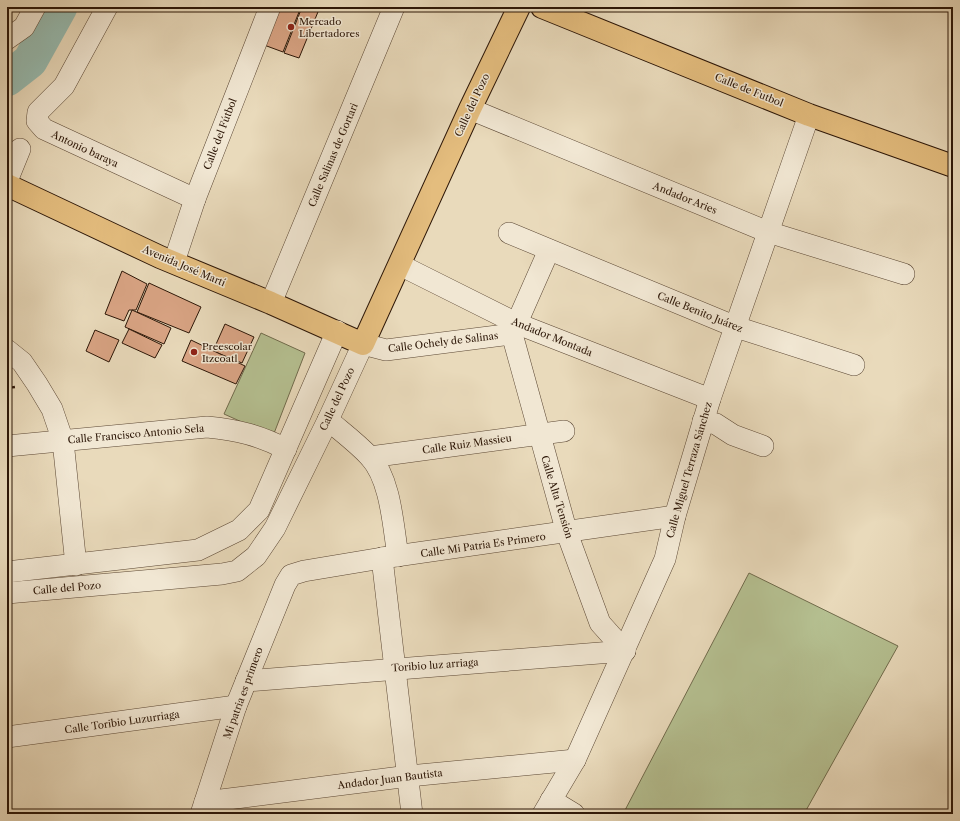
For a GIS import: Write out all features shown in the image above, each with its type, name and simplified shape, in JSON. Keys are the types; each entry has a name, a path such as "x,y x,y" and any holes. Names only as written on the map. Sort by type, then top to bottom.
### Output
{"main road":[{"name":"Calle del Pozo","path":"363,344 470,109 519,7"},
{"name":"Calle de Futbol","path":"546,8 809,115 953,166"},
{"name":"Avenida José Martí","path":"7,185 160,257 337,331 363,344"}],"street":[{"path":"7,39 24,27 35,7"},
{"name":"Antonio baraya","path":"107,7 64,86 38,112 37,121 44,129 195,199"},
{"name":"Calle del Fútbol","path":"174,262 195,199 270,7"},
{"name":"Calle Salinas de Gortari","path":"271,303 394,7"},
{"name":"Andador Aries","path":"470,109 768,232 904,274"},
{"name":"Calle Miguel Terraza Sánchez","path":"547,807 574,760 625,651 665,559 675,516 710,399 809,115"},
{"path":"7,181 20,149"},
{"name":"Calle Benito Juárez","path":"509,234 736,327 854,365"},
{"path":"515,329 549,250"},
{"name":"Andador Montada","path":"400,265 515,329 710,399"},
{"name":"Calle Ochely de Salinas","path":"363,344 386,350 515,329"},
{"name":"Calle Alta Tensión","path":"515,329 538,434 567,533 600,623 625,651"},
{"path":"7,572 198,550 239,530 259,510 337,331"},
{"name":"Calle del Pozo","path":"7,594 222,574 237,571 256,556 275,528 328,420 363,344"},
{"path":"7,350 22,362 38,384 52,409 64,441 76,565"},
{"path":"328,420 370,457 380,470 386,486 396,668 412,814"},
{"path":"703,421 716,424 734,435 763,446"},
{"name":"Calle Francisco Antonio Sela","path":"7,446 207,427 232,430 261,437 286,449"},
{"name":"Calle Ruiz Massieu","path":"370,457 564,431"},
{"name":"Calle Mi Patria Es Primero","path":"291,575 304,571 390,557 567,533 675,516"},
{"name":"Mi patria es primero","path":"203,808 236,706 285,585 291,575"},
{"name":"Toribio luz arriaga","path":"246,681 625,651"},
{"name":"Calle Toribio Luzurriaga","path":"7,737 236,706"},
{"name":"Andador Juan Bautista","path":"203,808 409,776 574,760"},
{"path":"547,807 574,814"}],"green space":[{"path":"261,333 305,353 273,436 224,414"},
{"path":"749,573 898,646 804,814 623,814"}],"building":[{"path":"280,7 301,7 283,52 264,45"},
{"path":"302,7 320,7 299,58 284,53"},
{"path":"122,271 147,284 136,310 129,310 124,321 105,314"},
{"path":"149,283 201,307 189,333 137,312"},
{"path":"132,310 171,328 164,344 125,327"},
{"path":"225,324 254,337 242,363 213,351"},
{"path":"129,329 162,345 155,358 122,343"},
{"path":"95,330 119,340 109,362 86,351"},
{"path":"191,340 245,366 236,384 182,361"}],"waterway":[{"path":"7,79 30,61 60,7"}],"place":[{"name":"Mercado Libertadores","path":"291,27"},
{"name":"Preescolar Itzcoatl","path":"194,352"}]}
